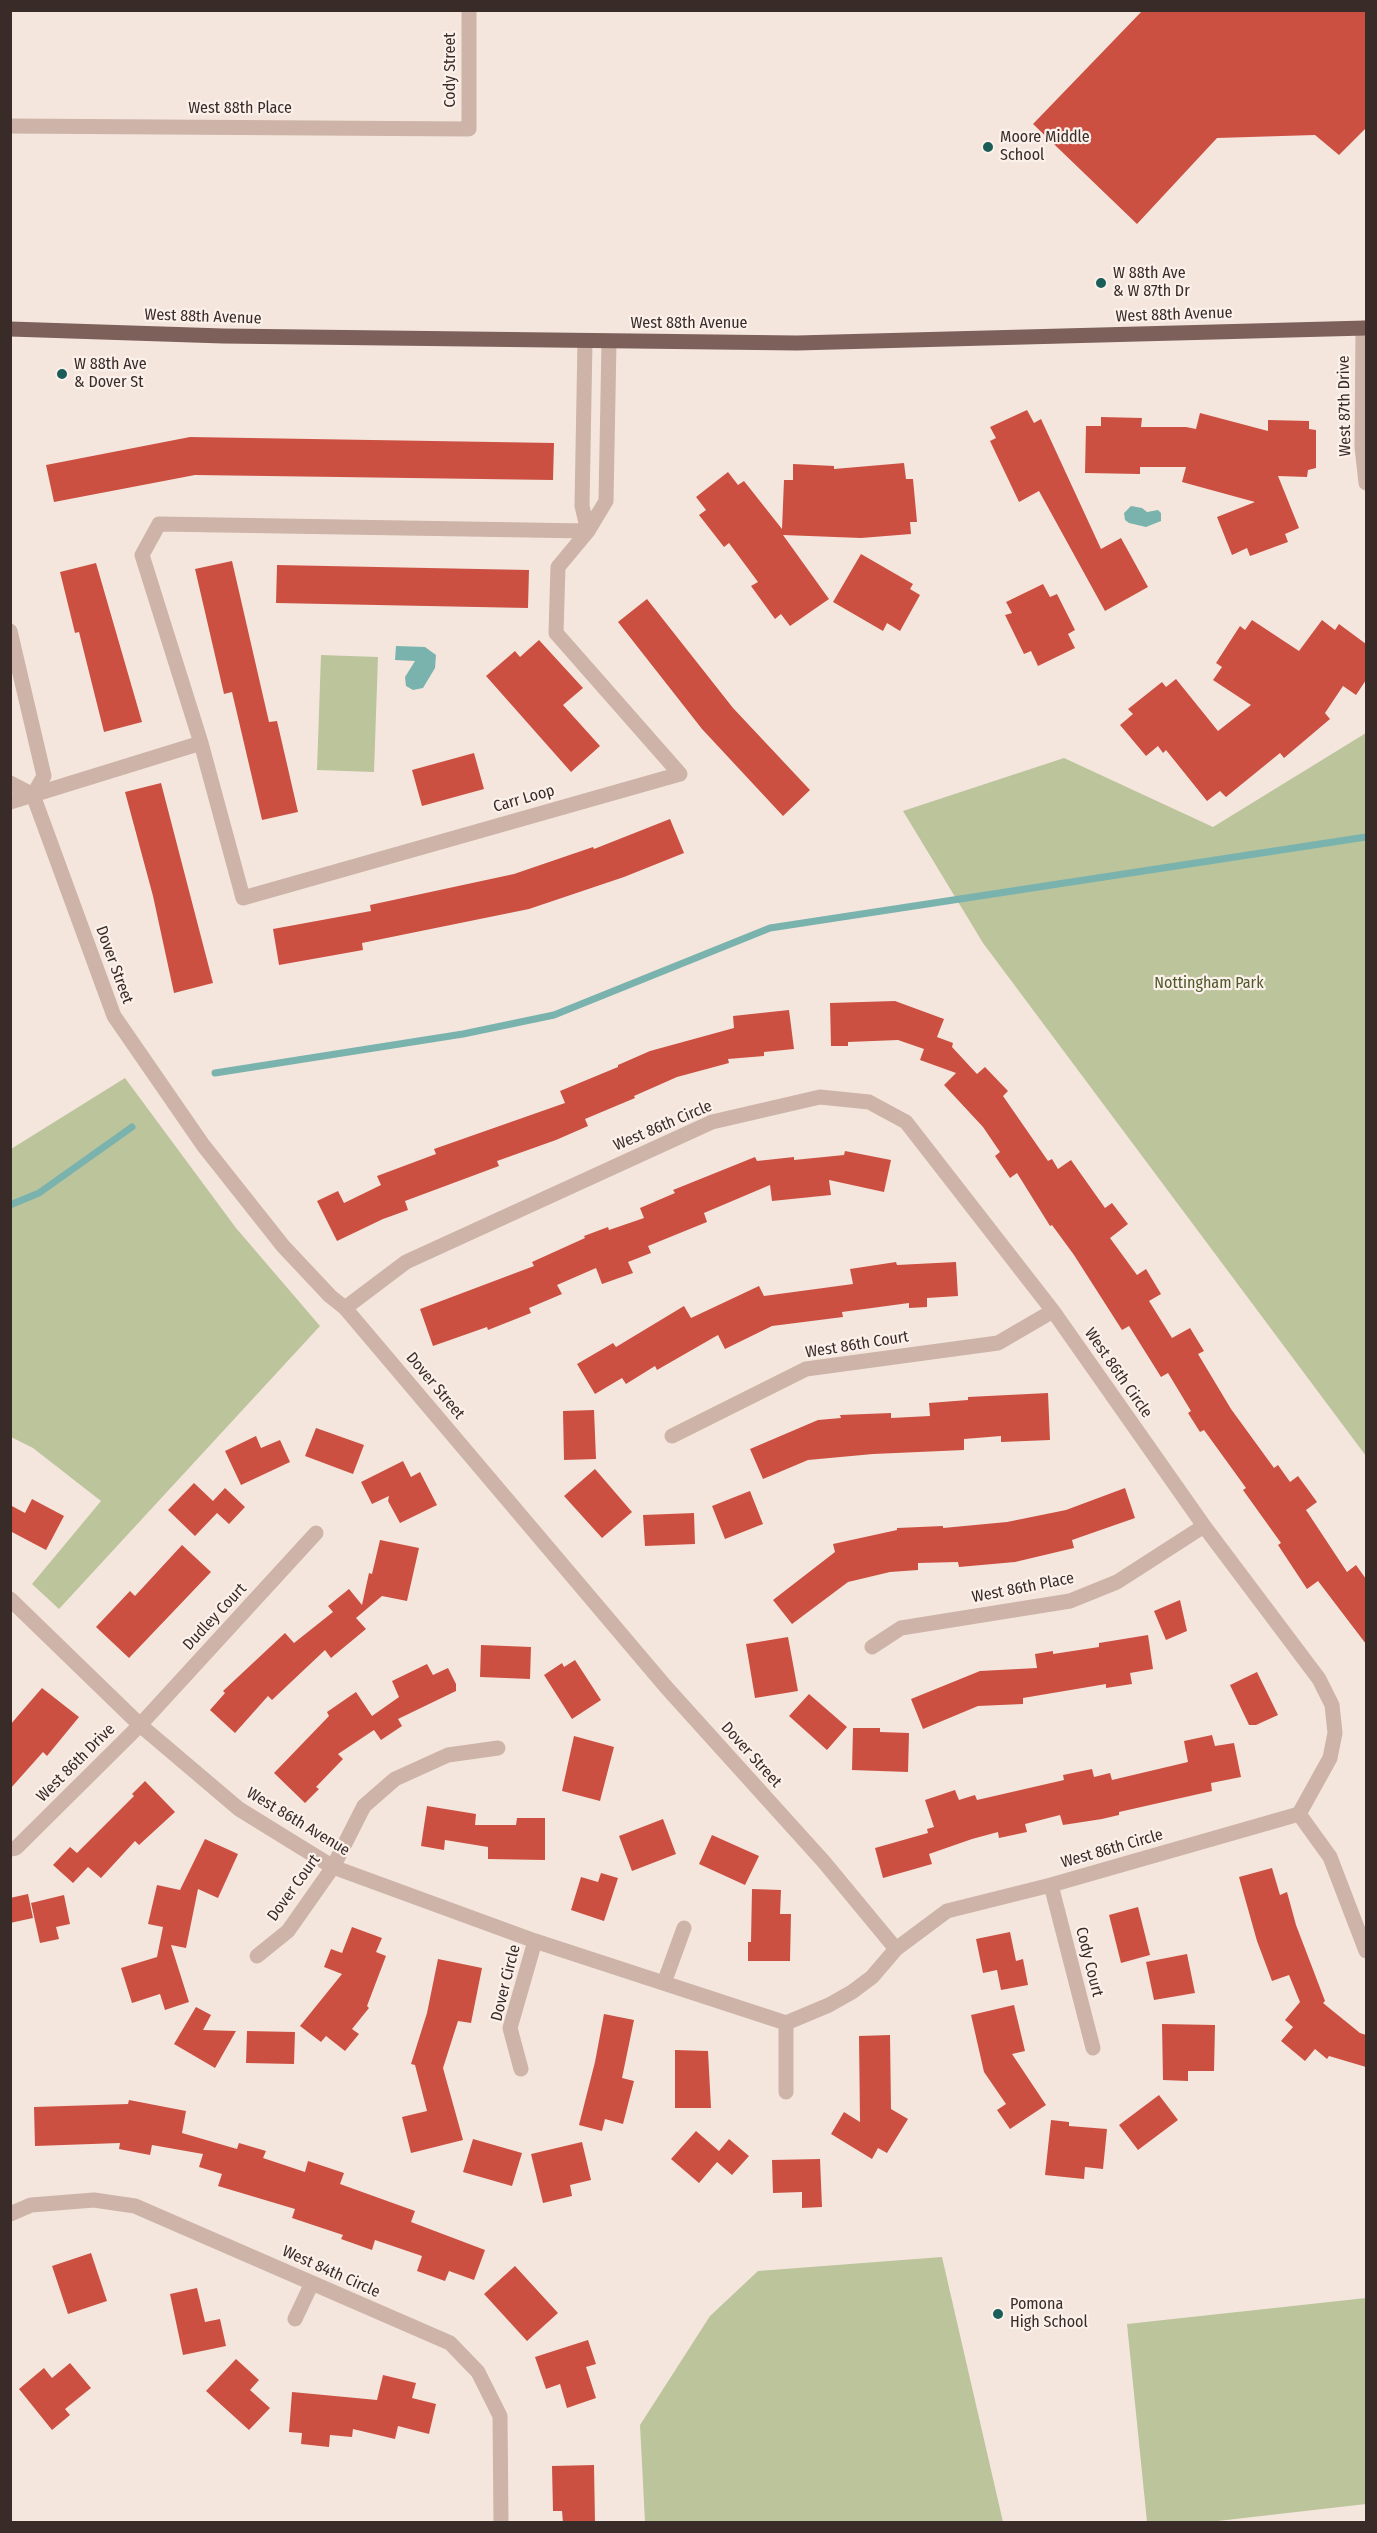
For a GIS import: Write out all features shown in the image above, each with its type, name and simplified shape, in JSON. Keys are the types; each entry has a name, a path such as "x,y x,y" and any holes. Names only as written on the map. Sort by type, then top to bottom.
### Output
{"main road":[{"name":"West 88th Avenue","path":"10,329 223,336 797,343 1365,328"}],"street":[{"name":"Cody Street","path":"469,10 469,129"},
{"name":"West 88th Place","path":"10,126 469,129"},
{"name":"West 87th Drive","path":"1365,328 1362,447 1366,483"},
{"path":"585,341 582,506 588,531"},
{"name":"Carr Loop","path":"588,531 159,524 142,555 201,743 243,898 680,774 556,633 558,567 588,531 606,501 609,342"},
{"path":"10,631 44,776 22,798"},
{"path":"22,798 201,743"},
{"path":"10,783 22,798"},
{"name":"Dover Street","path":"22,798 114,1016 203,1145 276,1237 330,1296 345,1308 666,1687 824,1862 896,1949"},
{"name":"West 86th Circle","path":"345,1308 406,1262 711,1122 820,1097 869,1101 906,1122 1053,1311 1204,1526 1319,1679 1332,1705 1335,1732 1330,1758 1299,1814 1051,1885 946,1911 896,1949"},
{"name":"West 86th Court","path":"672,1436 806,1369 998,1343 1053,1311"},
{"name":"West 86th Place","path":"872,1647 901,1628 1070,1600 1117,1582 1204,1526"},
{"name":"Dudley Court","path":"140,1725 316,1533"},
{"name":"West 86th Avenue","path":"10,1599 140,1725 239,1809 333,1867 535,1941 786,2023"},
{"name":"West 86th Drive","path":"10,1849 16,1848 140,1725"},
{"name":"Dover Court","path":"257,1956 288,1930 333,1867 364,1806 395,1779 448,1755 498,1748"},
{"path":"1299,1814 1330,1857 1366,1951"},
{"name":"Cody Court","path":"1051,1885 1093,2048"},
{"path":"664,1983 684,1928"},
{"name":"Dover Circle","path":"521,2069 510,2028 535,1941"},
{"path":"786,2092 786,2023 829,2005 852,1992 872,1977 896,1949"},
{"name":"West 84th Circle","path":"10,2214 31,2205 94,2200 135,2206 450,2343 478,2372 500,2416 501,2523"},
{"path":"295,2319 312,2283"}],"green space":[{"path":"321,655 378,657 374,772 317,770"},
{"name":"Nottingham Park","path":"1366,733 1366,1456 983,943 903,811 1064,758 1213,827"},
{"path":"125,1078 236,1228 320,1326 59,1609 32,1584 101,1501 33,1448 11,1437 11,1149"},
{"path":"942,2257 1003,2522 645,2522 640,2425 710,2316 758,2271"},
{"path":"1366,2298 1366,2504 1209,2522 1147,2522 1127,2324"}],"water":[{"path":"1131,506 1142,508 1147,512 1158,510 1161,513 1161,521 1146,527 1129,523 1125,520 1124,513"},
{"path":"396,646 425,647 436,655 435,668 423,688 413,690 406,686 405,677 415,661 395,660"}],"building":[{"path":"1143,10 1366,10 1366,128 1339,155 1315,135 1217,138 1137,224 1033,124"},
{"path":"1027,410 1034,423 1041,419 1101,549 1121,538 1148,587 1105,611 1039,491 1019,502 990,441 996,438 990,427"},
{"path":"1200,413 1268,431 1268,420 1309,421 1309,429 1316,430 1316,468 1308,470 1307,477 1278,476 1299,528 1285,534 1288,542 1250,556 1247,548 1232,555 1217,517 1255,502 1182,482 1186,467 1140,467 1140,474 1085,473 1086,426 1101,426 1101,417 1142,418 1141,427 1196,429"},
{"path":"190,437 554,443 553,480 195,475 54,502 46,465"},
{"path":"904,463 906,479 913,479 917,522 910,522 911,534 861,538 783,535 829,599 790,626 781,614 775,619 751,586 758,582 729,543 724,547 699,515 706,510 696,497 728,472 738,485 744,481 782,529 784,480 793,480 793,464 834,466 834,469"},
{"path":"861,554 913,584 910,589 920,595 900,631 887,623 883,631 833,602"},
{"path":"232,561 269,722 277,721 298,812 262,820 232,692 224,694 195,569"},
{"path":"96,563 142,722 104,732 79,632 75,633 60,572"},
{"path":"277,565 529,570 528,608 276,603"},
{"path":"1043,584 1050,597 1057,594 1075,630 1068,634 1075,648 1038,666 1031,651 1024,654 1005,615 1012,613 1006,602"},
{"path":"647,599 733,708 810,790 783,816 702,729 618,622"},
{"path":"1252,620 1299,651 1322,620 1335,630 1339,624 1366,644 1366,680 1356,695 1343,686 1325,713 1330,719 1284,758 1280,753 1226,797 1220,791 1207,801 1166,750 1163,753 1158,746 1146,756 1120,725 1133,714 1128,709 1162,682 1166,687 1176,679 1218,731 1251,705 1213,680 1222,667 1216,663 1240,626 1245,630"},
{"path":"539,640 583,688 563,705 600,746 571,772 486,676 515,651 520,657"},
{"path":"474,753 484,789 422,806 412,770"},
{"path":"161,783 213,983 174,993 153,896 125,792"},
{"path":"670,819 684,853 624,877 529,909 362,943 363,950 279,965 273,929 371,911 370,905 514,874 593,847 594,849"},
{"path":"895,1001 944,1019 937,1037 953,1043 952,1047 977,1074 985,1067 1008,1091 1003,1096 1048,1161 1052,1159 1058,1169 1071,1160 1105,1208 1112,1203 1128,1224 1110,1238 1137,1275 1146,1269 1161,1294 1149,1301 1172,1338 1190,1328 1204,1351 1198,1354 1231,1409 1274,1468 1278,1465 1290,1482 1298,1476 1317,1502 1306,1510 1347,1572 1356,1565 1366,1579 1366,1644 1318,1581 1307,1589 1278,1545 1281,1543 1243,1490 1246,1488 1204,1430 1200,1432 1188,1413 1191,1411 1168,1373 1161,1377 1129,1326 1122,1330 1074,1255 1052,1225 1050,1226 1017,1173 1010,1178 995,1156 1000,1152 983,1127 944,1085 956,1073 920,1060 924,1049 898,1040 848,1042 848,1046 831,1046 830,1003"},
{"path":"789,1010 794,1049 764,1052 764,1056 728,1059 729,1063 677,1077 585,1119 588,1126 497,1161 499,1166 405,1201 408,1210 337,1241 317,1201 338,1191 344,1203 381,1185 377,1176 436,1154 434,1149 565,1103 560,1091 650,1051 734,1028 733,1016"},
{"path":"845,1151 891,1160 884,1192 829,1180 831,1195 772,1201 770,1185 704,1213 707,1222 648,1246 651,1253 628,1262 633,1273 602,1284 596,1268 557,1285 562,1294 529,1308 531,1313 488,1330 487,1327 433,1346 420,1309 534,1266 532,1262 585,1238 584,1236 644,1218 640,1208 675,1193 673,1190 755,1157 757,1161 794,1157 794,1160 844,1155"},
{"path":"896,1262 897,1265 956,1262 958,1296 927,1298 927,1307 909,1308 909,1303 842,1312 843,1317 772,1326 725,1349 718,1335 657,1370 655,1366 626,1384 622,1378 595,1394 577,1364 613,1343 616,1347 684,1306 691,1318 759,1286 764,1296 853,1284 850,1269"},
{"path":"1048,1393 1050,1440 1001,1442 1001,1436 964,1439 964,1450 873,1454 808,1460 763,1479 750,1449 818,1420 841,1418 840,1415 891,1413 891,1418 930,1416 929,1403 968,1400 968,1397"},
{"path":"594,1410 596,1459 564,1460 563,1411"},
{"path":"316,1428 364,1445 353,1474 305,1456"},
{"path":"256,1436 261,1448 280,1440 290,1462 241,1485 225,1451"},
{"path":"403,1461 411,1477 420,1472 437,1505 400,1523 388,1501 389,1496 372,1504 361,1482"},
{"path":"595,1469 632,1512 602,1538 564,1496"},
{"path":"194,1483 213,1501 225,1488 245,1507 229,1524 217,1513 195,1536 168,1510"},
{"path":"1125,1488 1135,1518 1072,1540 1074,1548 1015,1562 959,1567 958,1562 918,1563 918,1570 890,1572 848,1582 792,1624 773,1600 835,1552 833,1544 897,1530 897,1528 943,1526 943,1528 1007,1522 1066,1510"},
{"path":"750,1491 763,1524 725,1539 712,1506"},
{"path":"32,1499 64,1516 46,1550 10,1531 10,1505 25,1513"},
{"path":"694,1513 695,1544 645,1546 643,1515"},
{"path":"380,1540 419,1548 407,1601 382,1596 356,1618 366,1629 331,1658 325,1650 272,1700 268,1696 235,1733 210,1710 225,1693 223,1691 285,1633 294,1643 333,1612 328,1606 349,1589 362,1605"},
{"path":"182,1545 211,1572 129,1658 96,1627 130,1591 135,1596"},
{"path":"1180,1600 1187,1631 1166,1640 1154,1611"},
{"path":"1148,1635 1153,1669 1130,1673 1132,1684 1106,1688 1106,1684 1023,1698 1023,1704 978,1706 923,1729 911,1699 980,1671 1037,1668 1035,1654 1053,1651 1053,1654 1099,1647 1099,1643"},
{"path":"788,1637 798,1691 755,1698 746,1644"},
{"path":"481,1645 531,1647 530,1679 480,1677"},
{"path":"575,1660 601,1700 572,1719 544,1675 562,1663 564,1667"},
{"path":"427,1664 433,1675 448,1668 456,1684 456,1691 398,1719 402,1726 381,1740 374,1730 338,1754 343,1759 316,1787 319,1789 305,1803 274,1773 329,1716 327,1712 356,1692 372,1716 399,1697 392,1681"},
{"path":"1257,1672 1278,1715 1256,1725 1249,1725 1230,1685"},
{"path":"42,1688 79,1717 47,1756 43,1752 10,1789 10,1725"},
{"path":"809,1694 847,1727 827,1750 789,1716"},
{"path":"853,1728 880,1728 880,1732 909,1733 908,1772 852,1770"},
{"path":"1212,1735 1215,1746 1234,1743 1241,1777 1211,1783 1212,1791 1119,1812 1119,1815 1102,1819 1063,1825 1060,1815 1025,1824 1027,1832 999,1838 998,1832 972,1839 929,1854 932,1864 883,1878 875,1848 928,1833 927,1829 934,1827 925,1800 955,1790 959,1800 975,1795 977,1800 1064,1780 1063,1775 1092,1769 1094,1777 1110,1773 1112,1780 1188,1762 1184,1741"},
{"path":"574,1736 614,1747 600,1801 562,1791"},
{"path":"145,1781 175,1812 139,1845 135,1841 101,1878 88,1867 73,1883 53,1865 70,1847 77,1853 134,1796 132,1794"},
{"path":"427,1806 476,1814 475,1825 516,1825 517,1818 545,1818 545,1860 488,1859 488,1847 445,1840 444,1850 421,1846"},
{"path":"663,1819 676,1854 632,1871 619,1836"},
{"path":"712,1835 759,1856 745,1885 699,1864"},
{"path":"205,1839 238,1854 218,1898 198,1889 186,1948 171,1945 189,2002 165,2010 160,1994 132,2003 121,1968 157,1957 163,1927 148,1924 157,1885 180,1890"},
{"path":"1272,1868 1280,1895 1287,1892 1296,1925 1325,2001 1323,2003 1360,2033 1366,2035 1366,2067 1329,2056 1327,2059 1315,2049 1305,2061 1281,2041 1293,2027 1285,2020 1300,2002 1289,1975 1272,1981 1257,1941 1239,1877"},
{"path":"601,1873 618,1878 604,1921 571,1910 581,1877 598,1882"},
{"path":"752,1889 781,1890 780,1914 791,1914 790,1961 748,1961 748,1942 751,1942"},
{"path":"28,1894 33,1918 10,1923 10,1898"},
{"path":"64,1895 70,1924 56,1927 59,1939 40,1943 31,1903"},
{"path":"1138,1907 1150,1955 1121,1963 1109,1915"},
{"path":"352,1927 382,1938 376,1952 386,1956 367,2006 369,2008 352,2029 359,2034 345,2051 326,2036 321,2042 300,2026 342,1974 324,1967 331,1949 342,1953"},
{"path":"1010,1932 1016,1961 1023,1959 1028,1985 1001,1990 997,1970 983,1973 976,1939"},
{"path":"1187,1954 1195,1993 1154,2000 1146,1962"},
{"path":"438,1959 482,1968 471,2023 458,2021 443,2068 463,2140 411,2153 402,2117 427,2111 415,2065 411,2064 427,2013"},
{"path":"1014,2005 1025,2051 1012,2054 1046,2105 1010,2129 997,2110 1006,2104 984,2072 971,2015"},
{"path":"196,2007 211,2015 203,2030 236,2031 215,2068 174,2044"},
{"path":"604,2014 634,2020 622,2078 634,2081 623,2124 605,2119 602,2131 579,2125"},
{"path":"1162,2024 1215,2025 1214,2071 1188,2071 1188,2081 1163,2080"},
{"path":"247,2031 295,2032 294,2064 246,2063"},
{"path":"890,2035 891,2109 908,2119 887,2153 878,2148 872,2159 831,2134 844,2112 860,2122 859,2036"},
{"path":"675,2050 708,2051 711,2108 675,2108"},
{"path":"1159,2095 1178,2120 1138,2150 1119,2125"},
{"path":"129,2100 186,2111 182,2133 237,2149 239,2143 266,2151 263,2158 305,2172 308,2161 344,2173 340,2184 415,2211 411,2222 485,2250 474,2280 449,2271 445,2281 417,2271 422,2256 375,2240 372,2250 341,2239 343,2235 292,2218 295,2209 218,2186 222,2174 199,2167 203,2154 152,2145 150,2155 119,2149 120,2143 35,2146 34,2107 128,2104"},
{"path":"1051,2120 1069,2122 1069,2126 1107,2129 1103,2169 1085,2167 1084,2179 1045,2175"},
{"path":"696,2131 719,2151 729,2139 749,2156 732,2175 717,2162 699,2183 671,2159"},
{"path":"473,2139 522,2153 512,2186 463,2172"},
{"path":"582,2142 591,2180 570,2185 572,2196 543,2203 531,2154"},
{"path":"820,2159 822,2207 802,2208 802,2192 773,2193 772,2160"},
{"path":"91,2253 107,2301 68,2314 52,2266"},
{"path":"515,2266 558,2313 527,2341 484,2294"},
{"path":"197,2288 205,2322 220,2319 226,2346 183,2355 170,2294"},
{"path":"588,2340 596,2364 586,2367 596,2398 567,2408 560,2384 546,2389 535,2357"},
{"path":"236,2359 259,2380 250,2390 270,2408 249,2430 206,2391"},
{"path":"70,2363 91,2388 65,2409 70,2415 52,2430 19,2389 44,2368 52,2378"},
{"path":"383,2375 416,2383 412,2398 436,2404 429,2434 398,2426 395,2439 353,2429 352,2437 330,2435 329,2447 301,2444 302,2433 289,2432 292,2392 377,2400"},
{"path":"594,2465 595,2523 563,2523 562,2511 553,2511 552,2466"}],"waterway":[{"path":"215,1073 463,1034 554,1015 770,928 1366,837"},
{"path":"10,1205 39,1193 132,1127"}],"place":[{"name":"Moore Middle School","path":"988,147"},
{"name":"W 88th Ave & W 87th Dr","path":"1101,283"},
{"name":"W 88th Ave & Dover St","path":"62,374"},
{"name":"Pomona High School","path":"998,2314"}]}
